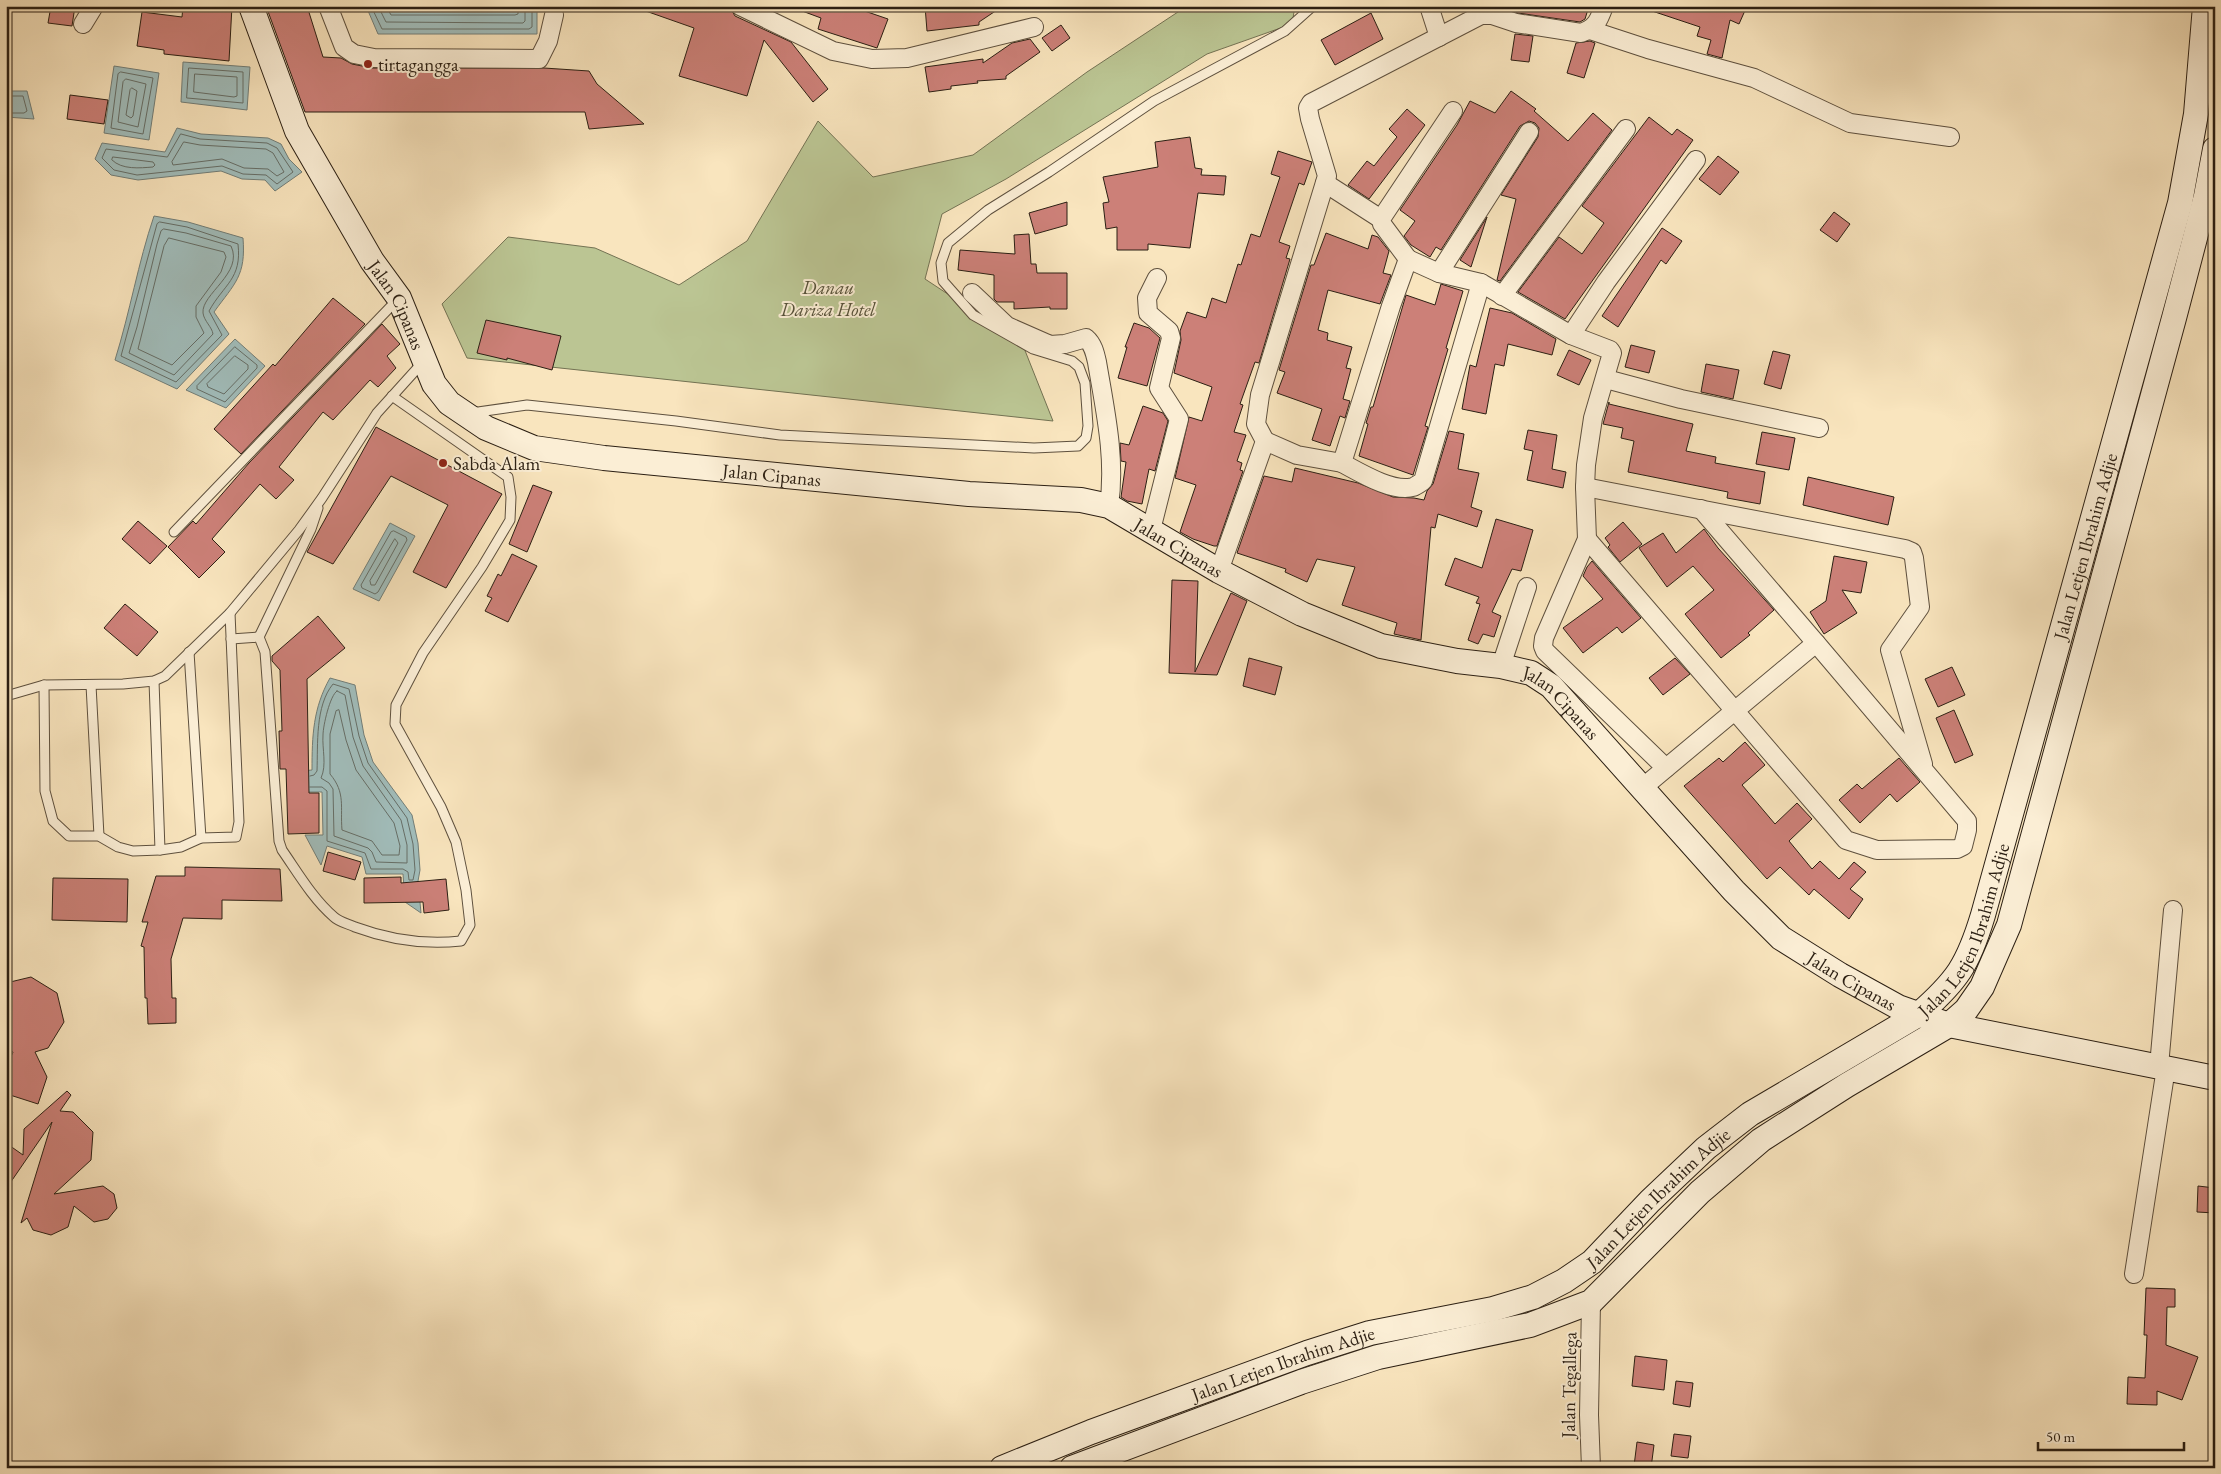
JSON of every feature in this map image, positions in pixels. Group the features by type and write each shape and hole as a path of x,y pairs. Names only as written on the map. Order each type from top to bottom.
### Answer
{"street":[{"path":"83,24 94,6"},
{"name":"Jalan Cipanas","path":"251,6 297,131 367,252 399,298 434,384 448,403 486,428 534,448 604,458 969,494 1081,500 1109,506 1219,571 1302,614 1381,646 1457,661 1501,666 1531,673 1551,686 1734,891 1781,938 1883,1000 1918,1015 1949,1025 2215,1078"},
{"path":"328,6 344,47 354,54 374,58 539,59 548,42 554,15"},
{"path":"740,6 833,50 872,59 907,58 1034,27"},
{"path":"1429,6 1439,37"},
{"path":"1481,283 1423,481 1413,487 1401,488 1376,480 1342,463 1297,455 1264,441 1256,424 1260,395 1327,176 1308,108 1311,103 1481,15 1492,15 1516,23 1581,33 1590,30 1598,22 1604,6"},
{"name":"Jalan Letjen Ibrahim Adjie","path":"1002,1468 1090,1432 1298,1356 1370,1333 1493,1309 1533,1297 1564,1281 1592,1262 1650,1201 1706,1148 1750,1114 1918,1015 1941,995 1956,978 1976,938 2148,312 2180,203 2196,114 2205,6"},
{"path":"1590,30 1648,49 1754,78 1850,123 1950,137"},
{"path":"1381,219 1453,111"},
{"path":"1502,296 1626,129"},
{"path":"1439,272 1529,132"},
{"name":"Jalan Letjen Ibrahim Adjie","path":"1072,1468 1292,1385 1378,1357 1530,1326 1591,1302 1700,1192 1762,1140 1847,1085 1949,1025 1966,1010 1982,987 2009,925 2174,318 2206,196 2215,149"},
{"path":"1571,335 1606,282 1696,160"},
{"path":"1325,183 1381,219 1382,224 1408,259 1439,272 1481,283 1571,335 1610,350 1612,353 1606,379 1593,418 1585,487 1588,539 1544,638 1543,646 1545,651 1666,768"},
{"path":"1342,463 1390,306 1408,259"},
{"path":"1151,530 1180,419 1159,388 1171,338 1169,331 1148,313 1147,298 1157,278"},
{"path":"972,292 1007,326 1050,346 1086,338 1089,341 1095,351 1110,449 1112,483 1109,506"},
{"path":"2148,312 2174,318"},
{"path":"1606,379 1681,399 1819,428"},
{"path":"1219,571 1264,441"},
{"path":"1585,487 1905,549 1912,552 1920,607 1890,650 1925,770"},
{"path":"1588,539 1846,840 1858,846 1876,850 1958,850 1963,846 1967,821 1701,509"},
{"path":"1501,666 1527,588"},
{"path":"1641,789 1816,643"},
{"path":"2134,1274 2162,1067 2173,910"},
{"name":"Jalan Tegallega","path":"1591,1302 1589,1416 1591,1468"},
{"path":"1370,1333 1378,1357"}],"lane":[{"path":"463,414 527,405 780,435 1034,448 1078,446 1086,438 1088,426 1085,383 1079,367 1072,361 1033,349 972,315 943,281 941,263 948,243 988,210 1049,172 1154,101 1284,31 1313,6"},
{"path":"174,532 399,298"},
{"path":"6,696 44,685 91,685 154,681 165,676 230,613 322,498 377,413 424,360"},
{"path":"259,637 266,652 278,833 282,850 317,899 335,919 367,932 406,942 435,943 461,941 470,925 466,890 456,842 441,807 395,724 396,705 423,653 482,568 510,520 511,497 508,478 392,396"},
{"path":"259,637 311,529 322,498"},
{"path":"44,685 45,791 53,821 69,836 99,836 118,847 133,851 181,847 201,838 236,837 239,831 230,613"},
{"path":"231,639 259,637"},
{"path":"189,652 201,838"},
{"path":"154,681 160,850"},
{"path":"91,685 99,836"}],"green space":[{"name":"Danau Dariza Hotel","path":"1187,6 1295,6 1292,24 1207,54 1006,179 942,214 925,279 1022,343 1053,421 467,358 442,304 508,237 595,248 679,285 747,241 818,121 873,177 973,155 1087,72"}],"water":[{"path":"366,6 537,6 537,34 378,34"},
{"path":"183,62 250,67 247,110 181,102"},
{"path":"114,66 159,73 149,140 104,133"},
{"path":"6,91 27,91 34,119 6,117"},
{"path":"177,128 201,134 268,138 281,144 289,159 302,172 275,191 265,180 242,179 221,171 138,180 111,175 95,159 102,143 165,152"},
{"path":"154,216 188,222 243,238 243,262 238,278 214,312 229,334 177,389 115,360"},
{"path":"235,339 265,366 226,408 186,390"},
{"path":"390,523 415,536 379,601 353,589"},
{"path":"330,678 355,685 364,735 373,762 412,815 418,843 420,870 418,881 421,913 405,902 403,874 366,874 362,857 327,846 321,865 305,835 323,835 322,792 302,792 301,771 312,770 312,746 317,711 324,689"}],"building":[{"path":"51,6 75,6 72,26 48,23"},
{"path":"183,6 232,6 229,61 164,54 164,50 137,46 142,12 182,17"},
{"name":"tirtagangga","path":"266,6 307,6 323,57 341,58 352,64 372,68 544,68 589,71 597,84 644,124 589,129 585,112 305,112"},
{"path":"640,6 729,6 735,16 791,42 828,89 813,102 764,40 747,96 679,76 694,28 640,9"},
{"path":"794,6 850,6 888,19 877,48 818,29 821,18 794,8"},
{"path":"925,6 1003,6 979,22 979,25 927,31"},
{"path":"1507,6 1589,6 1585,19 1580,22 1518,13 1507,9"},
{"path":"1646,6 1747,6 1739,24 1730,20 1722,58 1707,54 1711,40 1697,36 1700,27 1646,9"},
{"path":"1371,13 1383,39 1335,65 1321,40"},
{"path":"1061,25 1070,38 1052,51 1042,38"},
{"path":"1515,34 1533,36 1529,62 1511,60"},
{"path":"1030,39 1040,52 1006,76 1006,79 977,81 978,83 951,86 951,89 929,92 925,67 983,59 983,63 1012,43"},
{"path":"1590,41 1595,43 1584,78 1567,73 1576,43"},
{"path":"1511,91 1536,109 1534,111 1568,141 1593,113 1612,130 1500,281 1497,280 1516,199 1501,195 1538,137 1539,128 1535,123 1529,121 1520,126 1441,250 1436,247 1430,257 1411,245 1404,236 1415,221 1400,210 1457,125 1470,101 1495,113"},
{"path":"70,95 108,100 104,124 67,119"},
{"path":"1407,109 1425,125 1369,199 1348,185 1367,161 1374,166 1397,137 1389,129"},
{"path":"1649,117 1672,135 1677,129 1693,140 1565,319 1518,292 1559,237 1582,254 1604,223 1582,206"},
{"path":"1190,137 1195,168 1202,169 1201,175 1226,176 1224,195 1198,193 1190,248 1148,244 1148,250 1117,250 1117,227 1106,229 1103,203 1109,202 1103,177 1158,167 1155,142"},
{"path":"1278,151 1312,162 1304,185 1299,183 1279,242 1290,246 1286,258 1290,259 1259,363 1255,362 1240,404 1243,405 1234,432 1246,435 1237,461 1242,463 1240,470 1243,471 1217,546 1214,546 1193,539 1180,532 1196,485 1175,478 1189,417 1202,421 1212,387 1174,373 1181,340 1180,331 1187,312 1206,318 1212,298 1226,303 1238,264 1241,265 1251,234 1260,237 1280,177 1271,174"},
{"path":"1718,156 1739,172 1720,195 1699,179"},
{"path":"1067,202 1067,225 1035,234 1029,213"},
{"path":"1834,212 1850,224 1837,242 1820,230"},
{"path":"1487,217 1471,267 1460,260"},
{"path":"1662,228 1682,241 1666,264 1661,260 1618,327 1602,316"},
{"path":"1326,233 1368,249 1372,235 1378,237 1389,251 1383,273 1391,275 1380,304 1328,290 1318,330 1328,333 1327,340 1352,347 1346,368 1351,369 1343,399 1350,401 1345,418 1340,416 1330,446 1312,440 1322,409 1277,393 1285,372 1279,370 1311,265 1314,265"},
{"path":"1029,234 1031,264 1036,264 1037,273 1067,273 1067,309 1050,309 1050,307 1014,309 1014,302 997,302 994,299 994,275 958,270 960,250 1015,254 1014,235"},
{"path":"1441,284 1463,291 1425,426 1428,427 1413,475 1359,456 1368,424 1366,423 1371,407 1373,407 1406,295 1435,305"},
{"path":"333,298 365,324 241,454 214,429 273,364 275,366"},
{"path":"1490,308 1512,313 1556,339 1552,355 1508,344 1504,366 1495,364 1486,414 1462,409 1470,365 1476,367"},
{"path":"486,320 561,336 552,370 507,358 507,360 477,353"},
{"path":"1134,323 1149,328 1160,338 1147,386 1118,378 1127,347 1125,347"},
{"path":"382,324 400,344 387,356 396,368 378,387 370,380 333,420 323,412 279,467 294,480 276,499 260,484 212,539 225,552 199,578 168,547 193,521 196,524 249,463"},
{"path":"1631,345 1655,351 1649,373 1625,367"},
{"path":"1569,350 1591,360 1579,385 1557,375"},
{"path":"1773,351 1790,355 1781,389 1764,384"},
{"path":"1706,364 1739,370 1733,399 1701,392"},
{"path":"1609,402 1609,404 1693,424 1686,451 1716,457 1715,463 1765,472 1760,504 1727,498 1728,492 1628,472 1634,441 1621,438 1623,428 1603,424"},
{"path":"1143,406 1163,413 1168,421 1155,471 1149,469 1142,504 1127,501 1121,497 1126,462 1121,461 1120,443 1129,445"},
{"path":"376,427 502,494 446,588 413,572 448,505 391,476 333,564 307,552"},
{"path":"1528,430 1557,435 1552,469 1566,472 1563,488 1527,480 1533,451 1524,449"},
{"path":"1449,431 1464,434 1458,469 1479,473 1471,507 1482,511 1477,527 1438,514 1435,528 1431,527 1421,640 1394,634 1397,623 1342,605 1355,567 1317,559 1307,582 1285,572 1286,569 1237,553 1264,476 1292,482 1295,468 1358,483 1393,497 1424,500 1427,491 1433,484"},
{"path":"1762,432 1795,438 1789,470 1756,464"},
{"path":"1808,477 1894,497 1888,525 1803,505"},
{"path":"533,485 552,492 527,552 509,544"},
{"path":"1496,519 1533,530 1521,571 1512,569 1492,612 1501,616 1494,637 1483,634 1478,644 1468,640 1480,604 1476,603 1479,597 1445,585 1455,558 1482,568"},
{"path":"138,521 167,546 150,564 122,539"},
{"path":"1623,522 1642,544 1620,562 1608,547 1610,545 1605,538"},
{"path":"1704,529 1718,548 1774,610 1748,633 1750,635 1721,658 1685,614 1714,590 1693,566 1667,587 1639,548 1663,533 1676,553"},
{"path":"512,554 537,566 508,622 485,611 492,598 487,596 498,574 501,576"},
{"path":"1834,556 1867,562 1861,593 1842,590 1857,613 1824,634 1810,612 1826,601"},
{"path":"1592,561 1641,618 1622,633 1617,627 1583,653 1563,628 1603,599 1583,576"},
{"path":"1172,580 1198,581 1195,672 1231,593 1247,601 1217,675 1169,673"},
{"path":"125,604 158,632 137,656 104,628"},
{"path":"318,616 345,648 307,679 309,793 319,793 319,833 288,834 286,769 280,769 279,731 282,731 280,670 272,661 272,656"},
{"path":"1249,658 1282,667 1275,695 1243,686"},
{"path":"1675,658 1690,674 1663,695 1649,678"},
{"path":"1952,667 1965,695 1938,707 1925,679"},
{"path":"1954,710 1973,755 1955,763 1936,718"},
{"path":"1745,742 1765,765 1742,785 1775,824 1797,803 1812,819 1789,841 1812,869 1820,861 1839,879 1854,862 1866,872 1850,889 1863,899 1849,919 1814,889 1809,895 1780,867 1767,879 1684,786 1719,758 1723,762"},
{"path":"1899,758 1920,782 1897,802 1890,794 1860,823 1839,800 1857,784 1862,789"},
{"path":"328,852 361,862 355,880 323,871"},
{"path":"185,867 280,869 282,901 222,900 222,919 183,918 171,959 172,998 176,998 176,1023 148,1024 147,998 145,998 144,947 141,946 148,922 142,922 156,876 185,876"},
{"path":"401,877 401,883 446,879 449,910 424,913 423,902 364,903 364,878"},
{"path":"53,878 128,879 127,922 52,920"},
{"path":"31,977 57,993 64,1022 48,1048 35,1052 47,1077 38,1104 10,1095 6,1087 6,1069 13,1052 6,1048 6,983"},
{"path":"67,1091 71,1095 60,1111 73,1112 93,1132 91,1160 54,1194 103,1186 114,1194 117,1208 108,1219 94,1222 74,1206 68,1227 51,1235 33,1230 27,1218 21,1223 52,1122 6,1189 6,1143 23,1155 24,1129"},
{"path":"2198,1186 2215,1188 2215,1213 2197,1212"},
{"path":"2146,1288 2175,1289 2175,1307 2167,1307 2166,1345 2198,1357 2182,1400 2157,1391 2157,1405 2127,1404 2128,1377 2145,1378 2147,1335 2144,1335"},
{"path":"1635,1356 1667,1360 1664,1390 1632,1386"},
{"path":"1676,1381 1693,1383 1690,1407 1673,1404"},
{"path":"1674,1434 1691,1436 1688,1458 1671,1456"},
{"path":"1637,1442 1654,1445 1651,1468 1634,1466"}],"place":[{"name":"tirtagangga","path":"368,64"},
{"name":"Sabda Alam","path":"443,463"}]}
